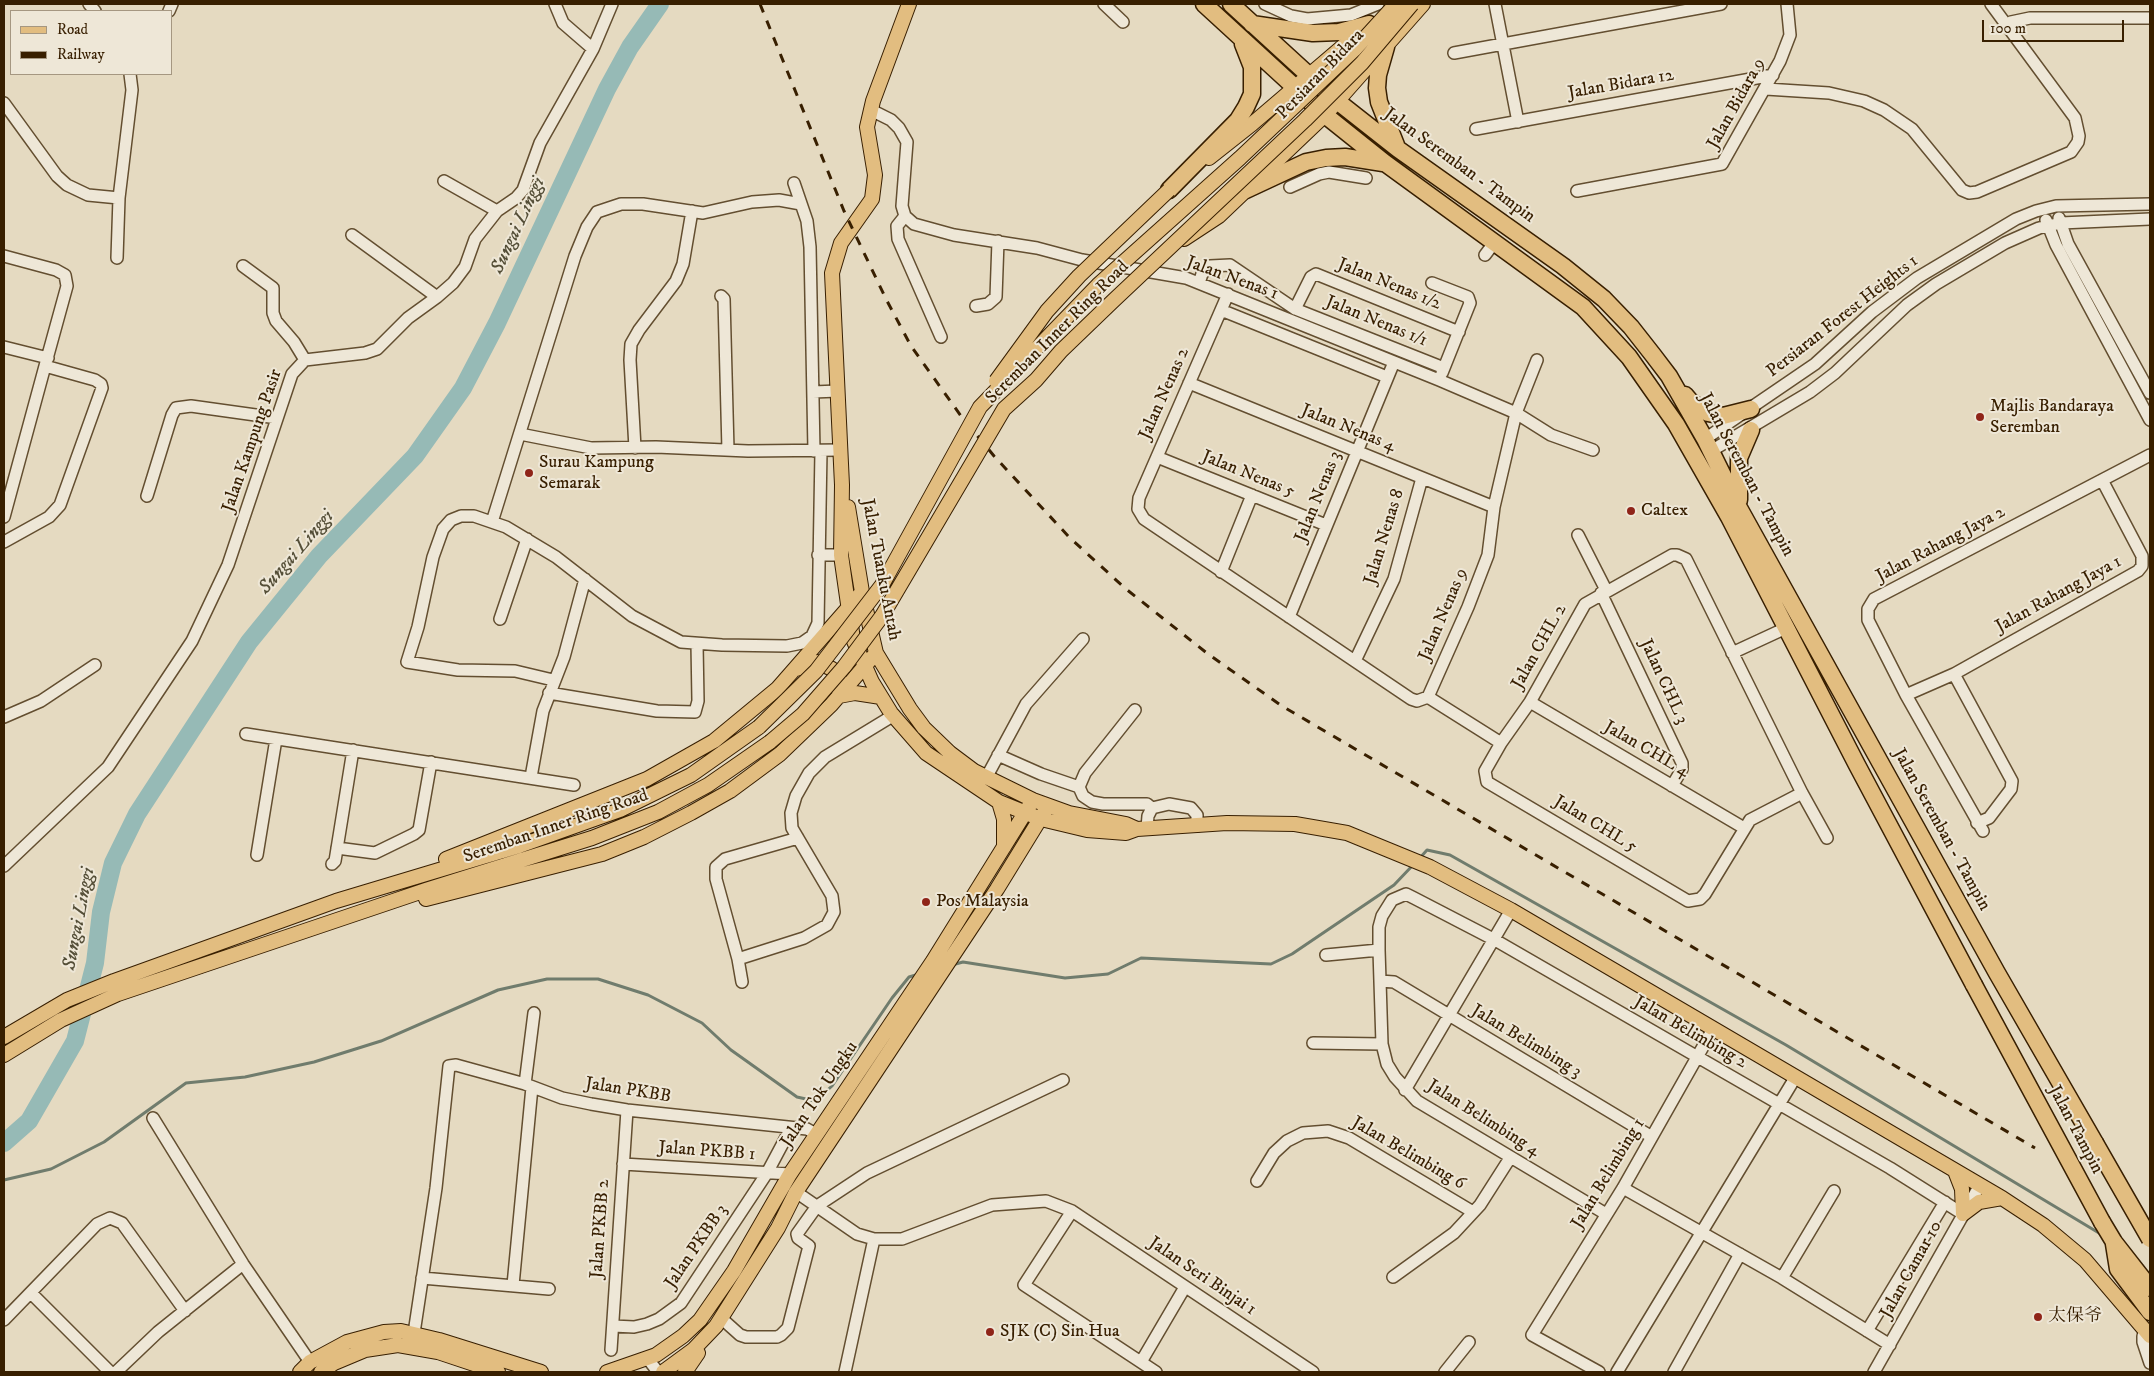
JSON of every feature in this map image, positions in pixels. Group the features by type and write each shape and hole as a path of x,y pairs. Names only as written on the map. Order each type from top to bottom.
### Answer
{"highway":[{"path":"1204,4 1325,115"},
{"path":"1231,4 1337,101"},
{"path":"1252,24 1312,33 1339,32 1369,24"},
{"path":"1168,190 1238,120 1246,107 1252,94 1252,67 1249,54 1240,38"},
{"path":"1386,47 1378,75 1377,88 1382,110 1398,149"},
{"name":"Jalan Seremban - Tampin","path":"1337,101 1398,149 1563,266 1604,299 1631,327 1669,376 1997,973"},
{"name":"Jalan Seremban - Tampin","path":"1325,115 1490,249 1583,307 1629,357 1676,424 1729,517 1974,985"},
{"path":"1246,190 1306,162 1326,158 1345,157 1385,164"},
{"path":"1669,376 1691,402 1708,414 1723,416 1751,409"},
{"path":"1740,508 1739,458 1751,430"},
{"name":"Jalan Tampin","path":"1997,973 2150,1239"},
{"name":"Jalan Tampin","path":"1974,985 2102,1222 2114,1242 2150,1288"},
{"path":"2095,1144 2111,1153 2150,1218"},
{"path":"2114,1242 2118,1268 2150,1312"}],"main road":[{"name":"Jalan Tuanku Antah","path":"909,4 871,110 867,127 874,175 872,199 840,243 832,273 842,485 841,555 853,639 881,697 894,716 926,753 999,802 1030,806"},
{"name":"Persiaran Bidara","path":"980,407 1010,359 1047,311 1079,276 1168,190 1295,88 1369,24 1388,4"},
{"name":"Persiaran Bidara","path":"1240,158 1354,50 1396,4"},
{"name":"Persiaran Bidara","path":"1252,169 1362,63 1412,4"},
{"name":"Persiaran Bidara","path":"1170,248 1219,216 1325,115 1423,4"},
{"path":"1331,57 1331,69 1336,73 1353,76 1362,73"},
{"path":"1252,124 1271,122 1279,127 1285,133 1288,150"},
{"name":"Seremban Inner Ring Road","path":"4,1055 116,987 336,901 519,846 620,810 690,775 759,727 816,671 882,586 980,407 1098,285 1240,158"},
{"name":"Seremban Inner Ring Road","path":"4,1037 67,1000 333,922 592,838 658,812 708,784 770,742 803,714 844,667 882,616 1004,409 1036,380 1061,351 1252,169"},
{"name":"Jalan Tuanku Antah","path":"842,485 862,592 876,653 910,709 924,728 950,753 986,778 1030,806 1105,833 1126,833 1142,828 1267,822 1325,827 1370,841 1403,855 1511,910 2002,1198 2044,1225 2085,1260 2148,1334"},
{"path":"336,901 646,779 714,741 777,688 862,592"},
{"path":"333,922 602,854 644,837 730,791 780,754 839,696 876,653"},
{"path":"794,669 818,662 832,669 840,681 839,696"},
{"path":"839,696 855,693 881,697"},
{"path":"999,802 1004,819 1004,847"},
{"path":"939,964 1004,847 1030,806"},
{"path":"928,979 1044,812"},
{"name":"Jalan Tok Ungku","path":"606,1372 648,1359 683,1336 700,1320 734,1271 812,1132 928,979"},
{"name":"Jalan Tok Ungku","path":"663,1372 682,1359 721,1318 778,1228 796,1192 928,979"},
{"path":"1955,1171 1962,1189 1963,1214"},
{"path":"1963,1214 1979,1202 2002,1198"},
{"path":"305,1367 330,1349 364,1336 384,1332 414,1333 541,1372"},
{"path":"685,1372 702,1348 702,1340"},
{"path":"321,1372 334,1363 364,1350 398,1344 438,1352 498,1372"}],"street":[{"path":"555,4 563,23 593,49"},
{"name":"Jalan Kampung Pasir","path":"4,866 108,767 192,641 228,565 292,374 305,360 356,354 377,349 408,318 437,297 465,268 475,239 497,211 516,198 523,190 540,142 593,49 612,4"},
{"path":"1104,4 1124,22"},
{"path":"1264,4 1291,16 1307,19 1351,15 1378,4"},
{"path":"1495,4 1518,122"},
{"path":"1454,53 1721,4"},
{"name":"Jalan Bidara 9","path":"1577,191 1722,164 1766,89 1790,35 1787,4"},
{"path":"1766,89 1829,93 1864,101 1884,110 1912,130 1962,190 1969,193 1977,192 2071,152 2078,142 2075,118 1990,4"},
{"path":"2007,25 2018,20 2030,18 2150,18"},
{"path":"117,258 119,198 132,90 130,75"},
{"name":"Jalan Bidara 12","path":"1476,130 1773,75"},
{"path":"4,103 57,176 67,185 88,195 119,198"},
{"path":"871,110 891,120 908,142 908,154 901,194 905,216 897,226 898,239 941,336"},
{"path":"1290,187 1319,174 1330,172 1366,178"},
{"path":"444,181 497,211"},
{"path":"553,680 515,671 458,670 407,662 418,627 433,557 443,530 451,520 461,516 474,516 492,522 527,539 556,556 632,616 681,642 787,646 802,643 812,636 818,623 818,555 817,451 813,392 810,247 801,204 794,183"},
{"path":"492,522 575,256 587,227 597,212 621,204 702,213 752,202 779,200 801,204"},
{"name":"Persiaran Forest Heights 1","path":"1708,445 1751,409 1815,364 1872,312 1917,278 1984,237 2016,220 2056,206 2150,204"},
{"path":"2056,206 2068,241 2150,393"},
{"path":"2043,209 2054,242 2150,420"},
{"path":"635,448 630,360 631,344 639,330 676,280 683,264 692,211"},
{"name":"Jalan Nenas 1","path":"905,216 914,224 927,229 998,240 1082,260 1186,278 1516,412 1551,435 1593,450"},
{"name":"Persiaran Forest Heights 1","path":"1708,445 1751,430 1810,392 1835,373 1891,319 1936,284 2005,243 2027,233 2061,223 2150,219"},
{"path":"2068,241 2069,236 2081,221"},
{"path":"2027,233 2043,236 2054,242"},
{"path":"352,235 437,297"},
{"path":"976,306 988,304 996,297 998,240"},
{"path":"4,256 56,270 65,275 67,286 4,516"},
{"name":"Jalan Nenas 1/1","path":"1199,283 1202,274 1210,266 1230,265 1296,309 1444,368"},
{"path":"243,266 273,288 273,313 276,321 294,342 305,360"},
{"name":"Jalan Nenas 1/2","path":"1296,309 1311,277 1316,274 1459,332"},
{"path":"1432,283 1468,297 1470,303 1439,380"},
{"name":"Jalan Nenas 2","path":"1221,572 1144,519 1138,509 1139,498 1228,294"},
{"path":"721,296 724,299 728,450"},
{"path":"1275,313 1281,299"},
{"path":"1221,310 1387,377"},
{"path":"4,347 95,380 101,384 102,392 60,505 49,516 4,542"},
{"name":"Jalan Nenas 9","path":"1428,697 1468,607 1488,555 1494,507 1516,412 1537,360"},
{"name":"Jalan Nenas 3","path":"1289,617 1394,362"},
{"name":"Jalan Nenas 4","path":"1189,383 1494,507"},
{"path":"813,392 838,391"},
{"path":"147,496 172,415 176,408 191,406 277,418"},
{"path":"520,434 592,448 656,447 728,450 840,450"},
{"name":"Jalan Rahang Jaya 2","path":"1954,674 2012,781 2011,789 1980,827 1906,696 1868,620 1868,609 1874,599 2150,455"},
{"name":"Jalan Nenas 5","path":"1157,457 1326,525"},
{"name":"Jalan Nenas 8","path":"1355,661 1394,578 1422,478"},
{"name":"Jalan Rahang Jaya 1","path":"1906,696 1954,674 2134,574 2142,566 2142,556 2102,480"},
{"path":"1252,495 1221,572 1411,699 1422,700 1428,697 1501,743"},
{"name":"Jalan CHL 3","path":"1578,535 1682,763 1682,769 1672,786"},
{"path":"500,619 527,539"},
{"path":"818,555 841,555"},
{"name":"Jalan CHL 2","path":"1485,772 1501,743 1530,702 1584,604 1672,555 1686,559 1732,653"},
{"path":"530,777 537,734 553,680 564,657 585,580"},
{"path":"1786,628 1732,653 1802,794 1827,838"},
{"path":"986,778 1026,704 1083,639"},
{"path":"549,693 657,711 695,712 698,701 697,644"},
{"path":"4,718 41,701 95,665"},
{"name":"Jalan CHL 4","path":"1530,702 1744,828"},
{"path":"1078,787 1085,773 1135,710"},
{"path":"738,959 804,938 827,925 834,912 832,896 792,828 791,813 796,796 809,773 825,758 894,716"},
{"path":"246,734 574,785"},
{"path":"257,855 276,739"},
{"path":"332,864 337,848 353,750"},
{"path":"998,755 1041,774 1078,787 1083,796 1092,802 1103,804 1147,804 1152,808"},
{"path":"337,848 375,853 419,830 430,762"},
{"name":"Jalan CHL 5","path":"1485,772 1487,782 1592,842 1681,899 1695,901 1705,894 1744,828"},
{"path":"1744,828 1755,816 1802,794"},
{"path":"1152,808 1169,804 1186,806 1195,811 1197,826"},
{"path":"1142,828 1152,808"},
{"path":"742,982 738,959 716,879 716,867 725,859 798,838"},
{"name":"Jalan Belimbing 4","path":"1414,898 1406,894 1399,896 1387,906 1379,927 1382,1044 1387,1064 1405,1090 1418,1101 1606,1214"},
{"name":"Jalan Belimbing 2","path":"1414,898 1494,940 1698,1057 1778,1105 1890,1168 1963,1214"},
{"path":"1405,1090 1511,910"},
{"path":"1326,955 1379,950"},
{"name":"Jalan Belimbing 3","path":"1380,981 1394,982 1652,1137"},
{"path":"513,1285 534,1013"},
{"name":"Jalan Belimbing 1","path":"1599,1372 1532,1335 1623,1188 1713,1029"},
{"path":"1313,1043 1382,1044"},
{"name":"Jalan PKBB","path":"422,1278 436,1188 449,1066 456,1065 528,1085 562,1098 627,1110 812,1132"},
{"path":"1617,1372 1795,1078"},
{"path":"721,1318 740,1335 746,1337 777,1338 788,1328 809,1246 798,1238 797,1234 817,1206 867,1173 1063,1080"},
{"name":"Jalan PKBB 2","path":"611,1350 627,1110"},
{"path":"153,1118 305,1367"},
{"name":"Jalan PKBB 3","path":"613,1326 634,1327 647,1324 659,1319 682,1303 767,1173 791,1128"},
{"name":"Jalan Belimbing 6","path":"1257,1181 1274,1153 1287,1141 1303,1133 1328,1131 1349,1138 1473,1212"},
{"path":"1393,1277 1454,1233 1480,1205 1510,1158"},
{"name":"Jalan PKBB 1","path":"623,1164 790,1174"},
{"name":"Jalan Camar 10","path":"1874,1372 1980,1185"},
{"path":"1623,1188 1782,1278 1890,1345"},
{"path":"1782,1278 1834,1190"},
{"path":"796,1192 857,1234 874,1240 845,1372"},
{"name":"Jalan Seri Binjai 1","path":"874,1240 902,1239 992,1205 1046,1201 1072,1211 1313,1372"},
{"path":"1867,1330 1945,1202"},
{"path":"1072,1211 1024,1285 1156,1372"},
{"path":"4,1320 32,1294 98,1224 110,1218 122,1223 185,1311"},
{"path":"1674,1372 1740,1254"},
{"path":"116,1372 185,1311 243,1264"},
{"path":"414,1333 422,1278 549,1289"},
{"path":"1141,1362 1186,1287"},
{"path":"32,1294 110,1372"},
{"path":"2148,1334 2143,1336 2143,1342 2150,1363"},
{"path":"1445,1372 1469,1342"},
{"path":"648,1359 658,1372"}],"waterway":[{"name":"Sungai Linggi","path":"4,1143 29,1121 75,1041 95,963 101,912 113,863 137,814 249,642 319,556 415,456 463,388 497,323 607,89 630,47 660,4"},
{"path":"1419,859 1427,850 1450,855 1786,1045 2099,1233"},
{"path":"952,965 963,962 1065,978 1108,974 1141,958 1271,964 1292,954 1394,885 1413,865"},
{"path":"4,1180 51,1169 104,1142 186,1083 245,1077 314,1062 381,1041 498,990 547,979 598,979 648,995 702,1023 731,1050 797,1097 815,1101 832,1086 892,998 909,977 919,974"}],"railway":[{"path":"760,4 844,211 911,346 961,416 994,456 1070,538 1126,589 1208,654 1282,706 2035,1148"}],"place":[{"name":"Majlis Bandaraya Seremban","path":"1980,417"},
{"name":"Surau Kampung Semarak","path":"529,473"},
{"name":"Caltex","path":"1631,511"},
{"name":"Pos Malaysia","path":"926,902"},
{"name":"太保爷","path":"2038,1317"},
{"name":"SJK (C) Sin Hua","path":"990,1332"}]}
